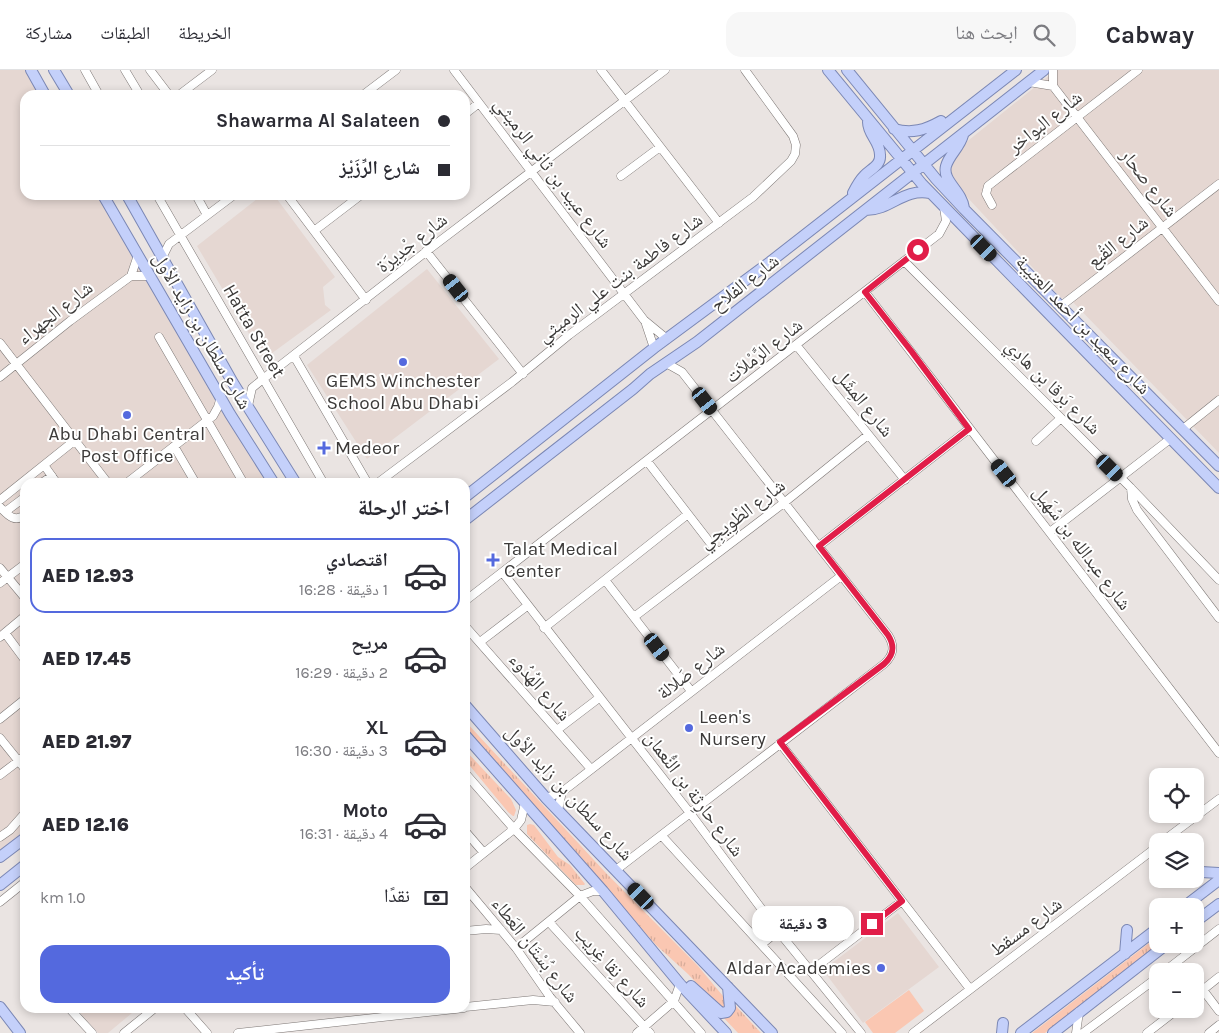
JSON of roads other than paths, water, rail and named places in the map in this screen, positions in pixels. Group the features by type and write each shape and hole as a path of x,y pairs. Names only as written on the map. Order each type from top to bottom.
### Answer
{"main road":[{"path":"31,70 42,90"},
{"path":"54,70 66,90"},
{"name":"شارع سعيد بن أحمد العتيبة","path":"828,70 930,193 1219,488"},
{"name":"شارع سعيد بن أحمد العتيبة","path":"847,70 894,129 964,209 1219,466"},
{"name":"شارع الفلاح","path":"470,493 654,348 770,262 1016,70"},
{"name":"شارع الفلاح","path":"470,516 666,363 697,342 1044,70"},
{"path":"894,129 908,132 918,131 929,128 942,120 954,118"},
{"path":"853,196 858,182 877,165 880,158 879,146 869,131 868,120"},
{"path":"964,134 960,144 947,163 946,170 948,180 962,198 964,209"},
{"path":"865,210 883,207 910,193 930,193"},
{"name":"شارع سلطان بن زايد الأول","path":"106,200 230,414 270,478"},
{"name":"شارع سلطان بن زايد الأول","path":"131,200 233,383 293,478"},
{"name":"شارع سلطان بن زايد الأول","path":"470,711 546,798 772,1033"},
{"name":"شارع سلطان بن زايد الأول","path":"470,741 603,891 680,984 726,1033"},
{"path":"0,857 20,842"},
{"path":"0,885 20,869"},
{"path":"1204,872 1219,873"},
{"path":"1196,898 1219,880"},
{"path":"1204,915 1219,904"},
{"path":"1124,954 1127,930"},
{"path":"1021,1033 1149,935"},
{"path":"1053,1033 1156,953"},
{"path":"673,975 685,981 721,1013 727,1012 730,1008 728,987"},
{"path":"1,1008 20,1033"}],"street":[{"path":"85,70 97,90"},
{"path":"125,70 137,90"},
{"path":"150,70 165,90"},
{"path":"186,90 212,70"},
{"path":"370,90 396,70"},
{"name":"شارع عبيد بن ثاني الرميثي","path":"454,70 469,90"},
{"path":"601,70 719,223"},
{"name":"شارع جْدِيرَة","path":"252,388 426,251 665,70"},
{"name":"شارع فاطمة بنت علي الرميثي","path":"384,478 523,374 569,335 753,197 788,166 795,154 796,145 787,126 746,70"},
{"path":"1028,82 1053,86 1053,70"},
{"name":"شارع البواخر","path":"992,205 986,194 988,186 1138,70"},
{"name":"شارع صحار","path":"1053,86 1219,301"},
{"name":"شارع عبيد بن ثاني الرميثي","path":"470,91 624,295 644,320 667,339"},
{"path":"470,110 479,103"},
{"path":"622,176 660,147"},
{"name":"شارع القُبع","path":"1061,306 1219,184"},
{"name":"Hatta Street","path":"161,200 321,478"},
{"path":"199,200 207,215"},
{"path":"158,246 169,244 227,200"},
{"path":"291,200 366,300"},
{"path":"314,231 354,200"},
{"name":"شارع الرَّمْلاَت","path":"470,598 939,234 944,228 946,214 944,207"},
{"path":"163,256 169,244"},
{"path":"426,251 523,374"},
{"path":"138,255 131,276 150,276"},
{"name":"شارع بَرقا بن هادِي","path":"904,261 1131,488 1219,580"},
{"name":"شارع الجهراء","path":"0,377 131,276"},
{"name":"شارع عبدالله بن سُهَيل","path":"865,292 1219,753"},
{"name":"شارع عبيد بن ثاني الرميثي","path":"644,320 654,348"},
{"path":"159,337 210,419 241,478"},
{"path":"0,342 104,478"},
{"name":"شارع المِشَل","path":"797,346 905,480"},
{"path":"678,354 682,372"},
{"path":"294,356 365,478"},
{"path":"616,870 780,742 884,664 891,656 893,645 785,502 682,372 666,363"},
{"path":"233,383 252,388 248,406"},
{"path":"210,419 221,397"},
{"path":"1183,429 1219,400"},
{"path":"133,478 210,419 230,414"},
{"path":"1036,441 1061,418"},
{"path":"819,546 969,429"},
{"name":"شارع الطْوِيجِي","path":"634,617 785,502 868,435"},
{"path":"1050,532 1170,439"},
{"path":"28,478 74,441"},
{"path":"174,446 193,478"},
{"path":"647,461 718,552"},
{"path":"44,465 53,478"},
{"path":"0,500 20,484"},
{"path":"1131,488 1132,499 1137,510 1218,617"},
{"path":"20,500 2,509 8,516 14,519 20,517"},
{"path":"544,628 688,514"},
{"path":"0,568 20,592"},
{"path":"0,583 20,568"},
{"name":"شارع حارِثة بن النُّعمان","path":"503,573 690,813 778,930 861,1033"},
{"name":"شارع صَلالة","path":"546,798 562,792 841,576"},
{"path":"605,580 691,691"},
{"path":"480,642 527,606"},
{"path":"20,620 2,635 20,655"},
{"name":"شارع الهُدُوء","path":"470,631 591,769"},
{"path":"557,730 600,698"},
{"path":"0,719 20,703"},
{"path":"0,738 20,757"},
{"path":"780,742 970,989"},
{"path":"0,775 20,760"},
{"path":"470,779 514,829 580,896 701,1033"},
{"path":"558,810 562,792"},
{"path":"1174,833 1219,799"},
{"path":"470,864 514,829 521,820 525,803"},
{"path":"1,834 20,817"},
{"path":"662,836 842,1033"},
{"path":"470,837 484,853"},
{"name":"شارع مسقط","path":"913,1033 1149,853"},
{"path":"0,902 20,886"},
{"path":"516,948 580,896 593,891 603,891"},
{"name":"شارع بُسْتَان العَطاء","path":"470,893 516,948 580,1033"},
{"path":"811,971 902,901"},
{"path":"479,930 485,922 486,912"},
{"name":"شارع نِقا غِريب","path":"549,922 647,1030"},
{"path":"1175,963 1219,929"},
{"path":"470,931 501,930"},
{"path":"762,944 778,930"},
{"path":"1204,989 1219,977"},
{"path":"637,1033 647,1030 673,1001 680,984"},
{"path":"1083,1033 1149,984"},
{"path":"533,1000 541,993 544,987"},
{"path":"1204,991 1219,1011"},
{"path":"673,1001 693,997"},
{"path":"470,1006 533,1000 555,1002"},
{"path":"1076,1033 1079,1012"},
{"path":"74,1013 92,1033"},
{"path":"124,1033 149,1013"},
{"path":"189,1013 207,1033"},
{"path":"238,1033 412,1013"},
{"path":"1147,1033 1166,1018"},
{"path":"1209,1033 1219,1025"}],"place":[{"name":"GEMS Winchester School Abu Dhabi","path":"403,362"},
{"name":"Abu Dhabi Central Post Office","path":"127,415"},
{"name":"Medeor","path":"324,448"},
{"name":"Talat Medical Center","path":"493,560"},
{"name":"Leen's Nursery","path":"689,728"},
{"name":"Aldar Academies","path":"881,968"}]}
